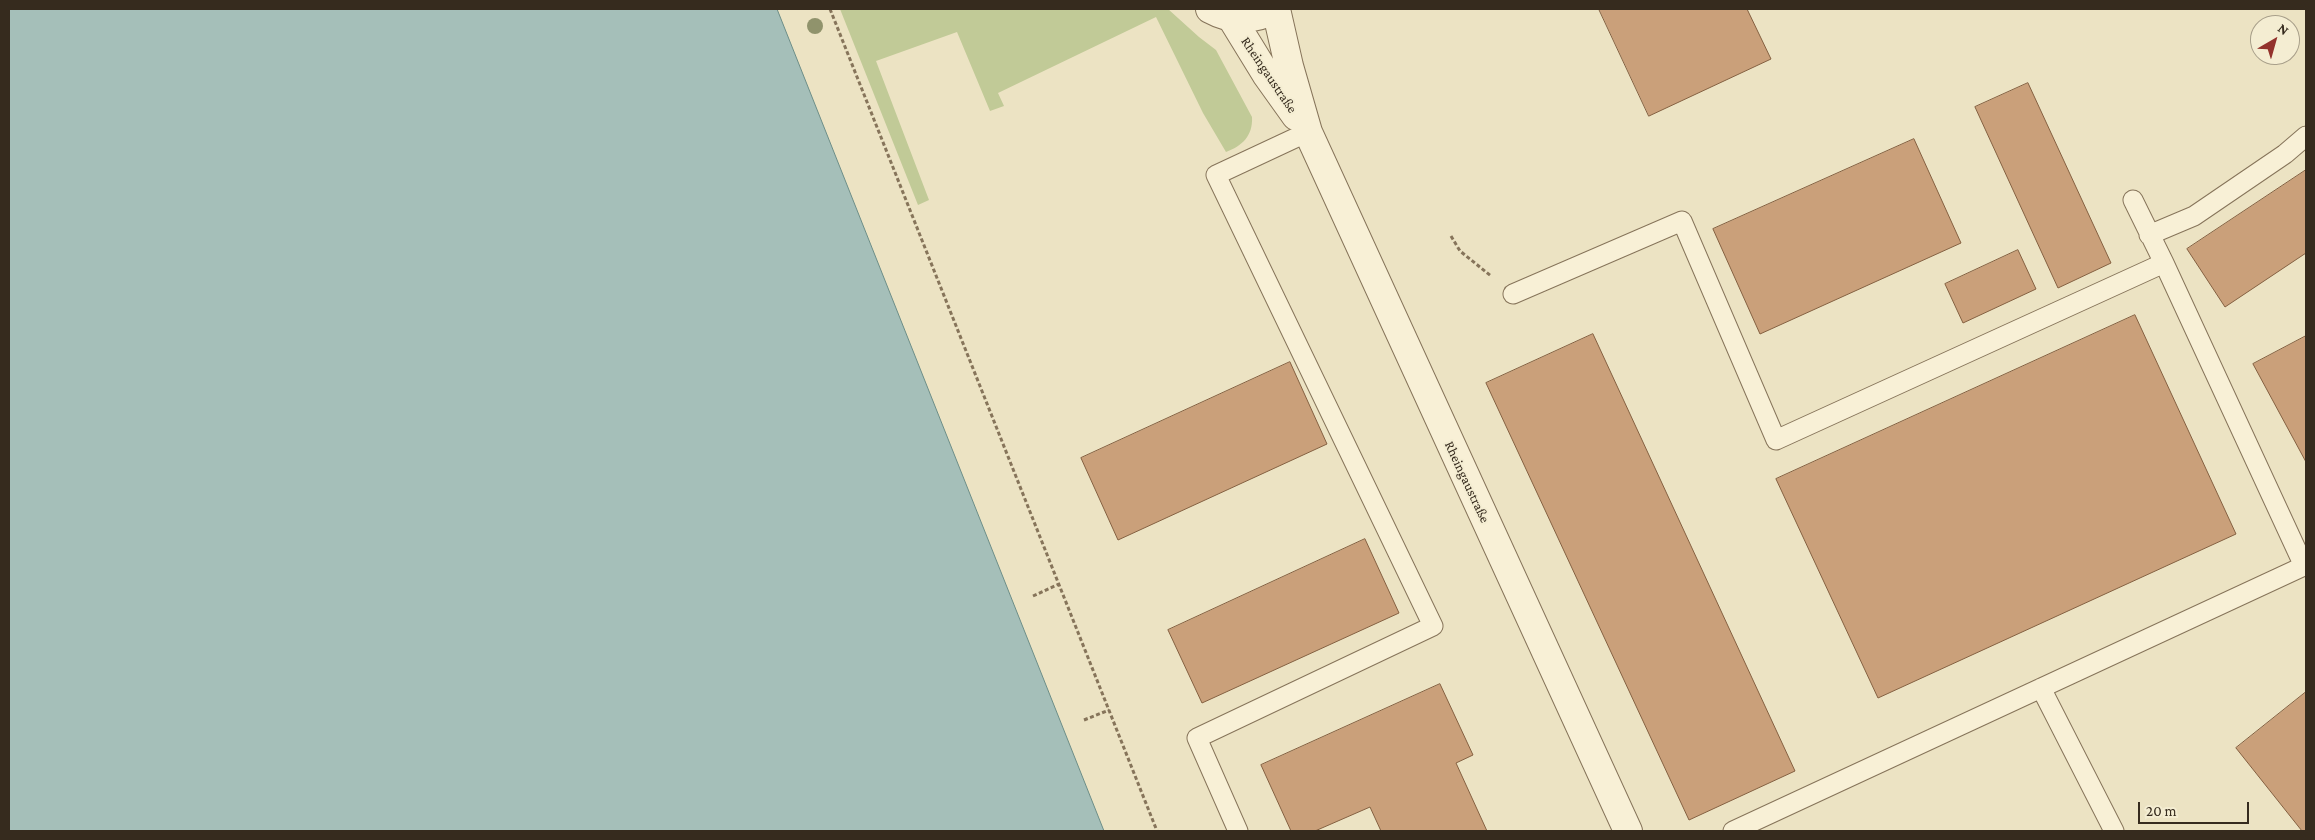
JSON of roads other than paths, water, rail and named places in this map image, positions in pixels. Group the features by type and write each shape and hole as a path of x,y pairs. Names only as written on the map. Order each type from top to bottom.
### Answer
{"street":[{"name":"Rheingaustraße","path":"1220,13 1244,19 1262,16 1275,9 1308,132 1628,831"},
{"name":"Rheingaustraße","path":"1220,13 1308,132"}],"lane":[{"path":"1238,831 1197,738 1433,626 1216,175 1308,132"},
{"path":"2149,235 2194,216 2285,154 2306,136"},
{"path":"1733,831 2305,565 2133,200"},
{"path":"1513,294 1682,221 1776,440 2164,263"},
{"path":"2041,688 2114,831"}],"water":[{"path":"9,9 777,9 1104,831 9,831"}]}
